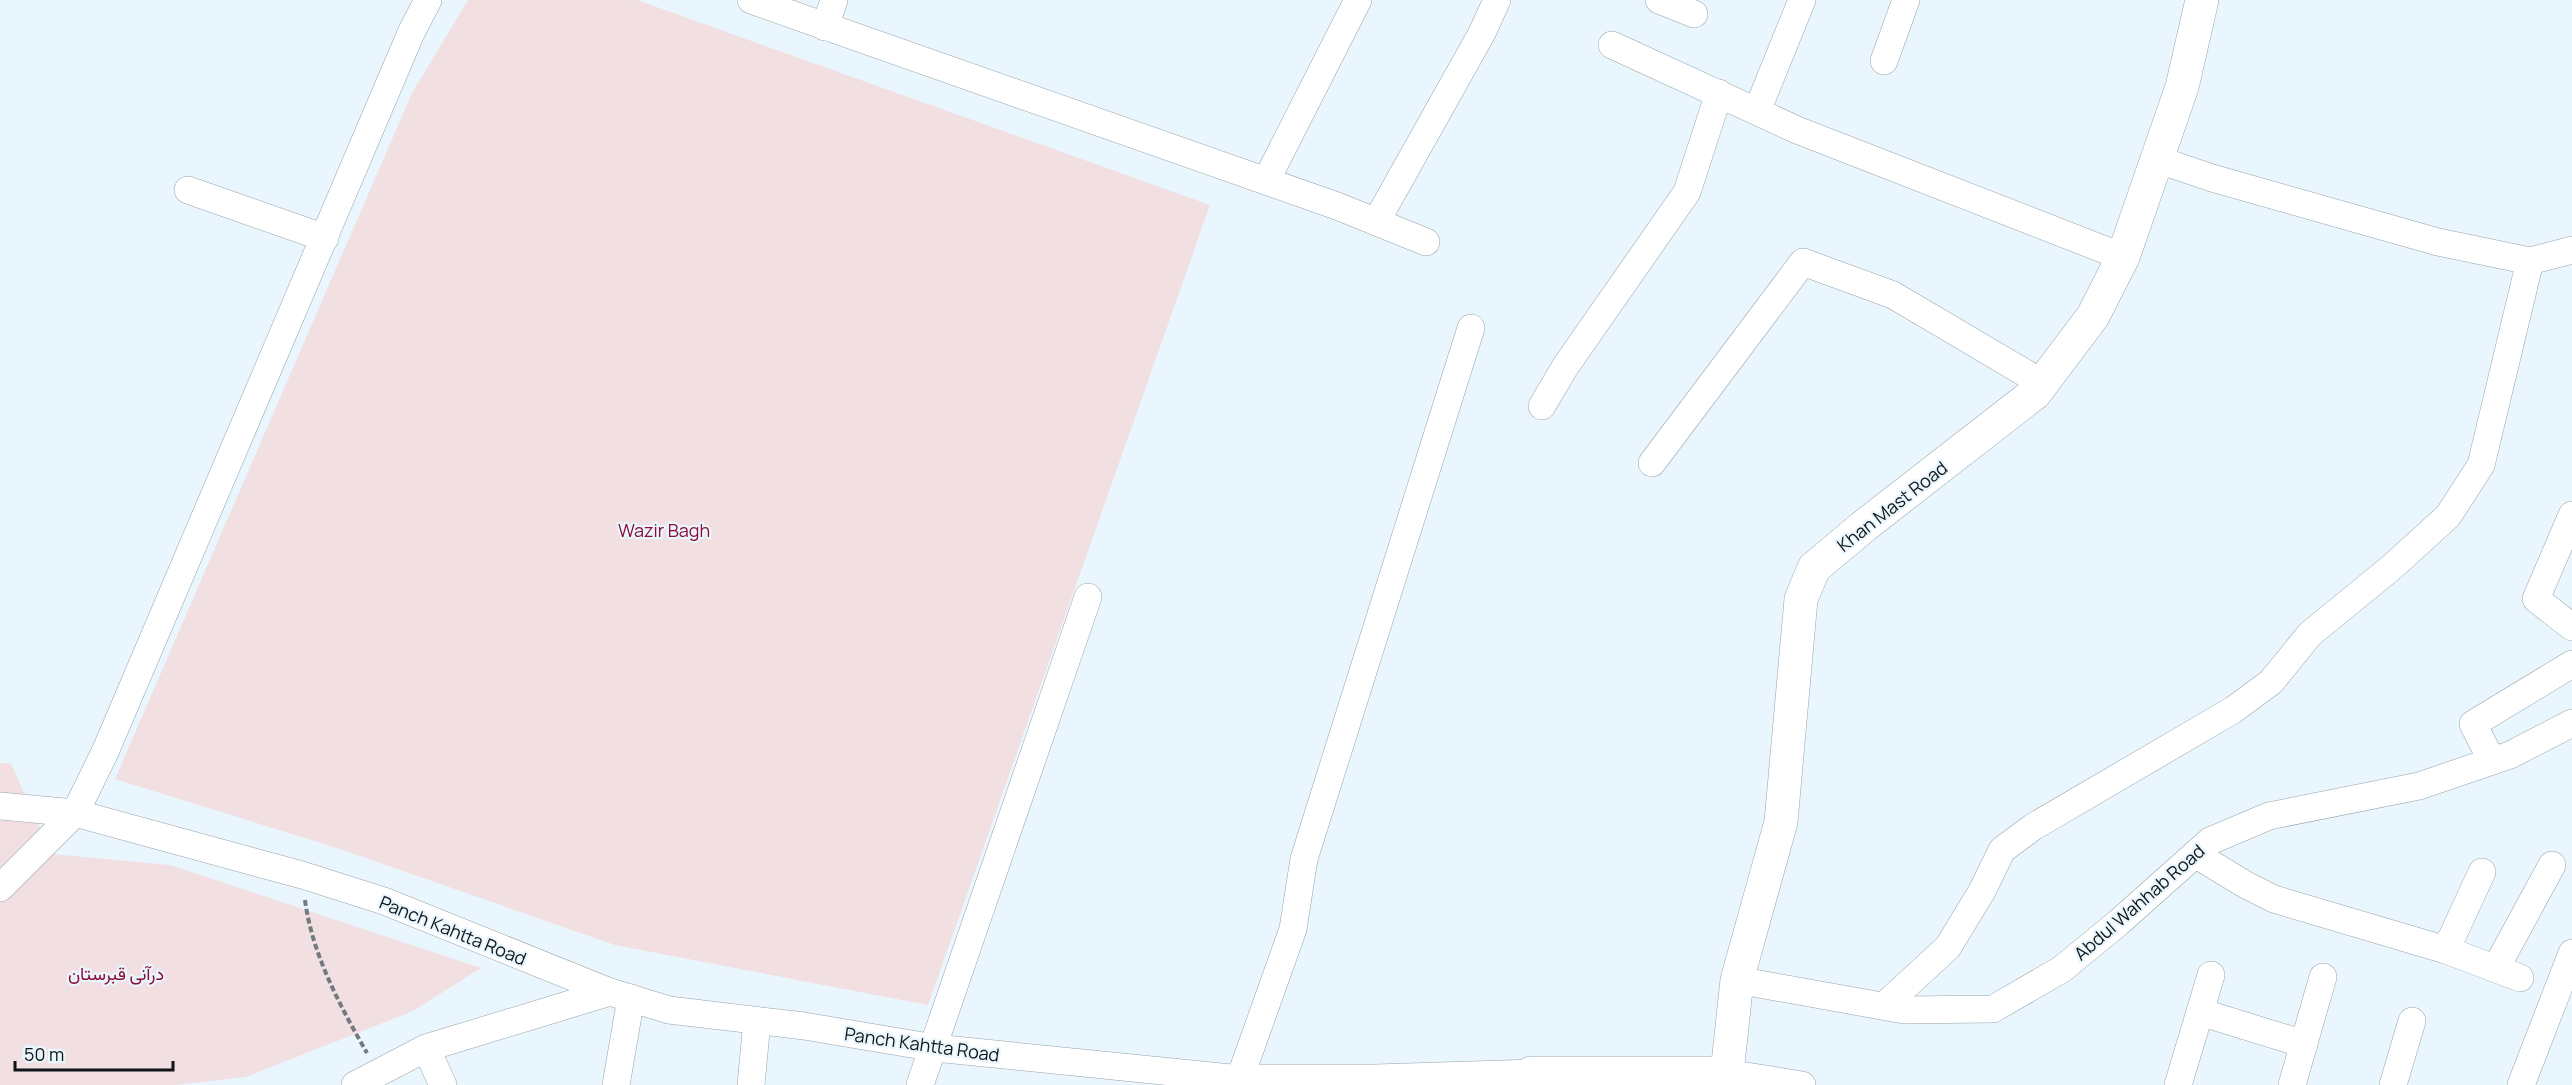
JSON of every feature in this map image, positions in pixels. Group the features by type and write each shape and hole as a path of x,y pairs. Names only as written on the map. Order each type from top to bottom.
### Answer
{"main road":[{"name":"Khan Mast Road","path":"1727,1073 1737,980 1781,822 1801,599 1814,568 1864,526 2035,393 2093,316 2123,258 2182,87 2200,1"},
{"name":"Panch Kahtta Road","path":"1531,1079 1663,1079 1727,1073"}],"street":[{"path":"411,0 411,33"},
{"path":"0,888 75,813 105,752 411,33 428,0"},
{"path":"751,0 1266,182 1426,242"},
{"path":"825,27 834,0"},
{"path":"1266,182 1358,0"},
{"path":"1376,222 1482,33 1497,0"},
{"path":"1659,0 1694,14"},
{"path":"1757,111 1802,0"},
{"path":"1884,61 1906,0"},
{"path":"1612,45 1797,130 2123,258"},
{"path":"1542,406 1565,367 1687,192 1719,93"},
{"path":"2156,159 2212,178 2438,242 2530,261 2572,250"},
{"path":"188,190 325,238"},
{"path":"1884,1006 1948,947 1982,891 2002,850 2033,827 2243,703 2271,682 2310,634 2392,567 2448,516 2481,465 2530,261"},
{"path":"1652,463 1803,262 1893,295 2042,384"},
{"path":"1240,1081 1293,929 1304,859 1471,328"},
{"path":"2572,515 2536,599 2572,627"},
{"path":"921,1085 1088,597"},
{"path":"2492,761 2473,724 2572,664"},
{"name":"Abdul Wahhab Road","path":"1737,980 1904,1010 1993,1009 2062,969 2118,923 2210,841 2269,816 2419,786 2510,755 2572,723"},
{"name":"Panch Kahtta Road","path":"0,806 75,813 302,875 384,901 620,995 669,1010 1148,1077 1240,1081 1531,1079"},
{"path":"2195,854 2274,899 2446,950 2508,973 2552,865"},
{"path":"2446,950 2482,872"},
{"path":"2521,1085 2572,953"},
{"path":"2178,1085 2211,975"},
{"path":"2292,1085 2323,977"},
{"path":"367,1078 426,1048 620,995 616,1085"},
{"path":"2200,1012 2304,1044"},
{"path":"751,1085 758,1021"},
{"path":"2393,1085 2412,1021"},
{"path":"426,1048 443,1085"},
{"name":"Panch Kahtta Road","path":"1727,1073 1789,1084"}],"path":[{"path":"302,875 308,926 367,1078"}],"green space":[{"name":"Wazir Bagh","path":"468,0 637,0 1210,205 928,1005 615,945 340,849 115,779 412,93"},
{"name":"درآنی قبرستان","path":"0,763 11,764 52,854 170,865 481,968 413,1011 246,1077 176,1085 0,1085"}]}
